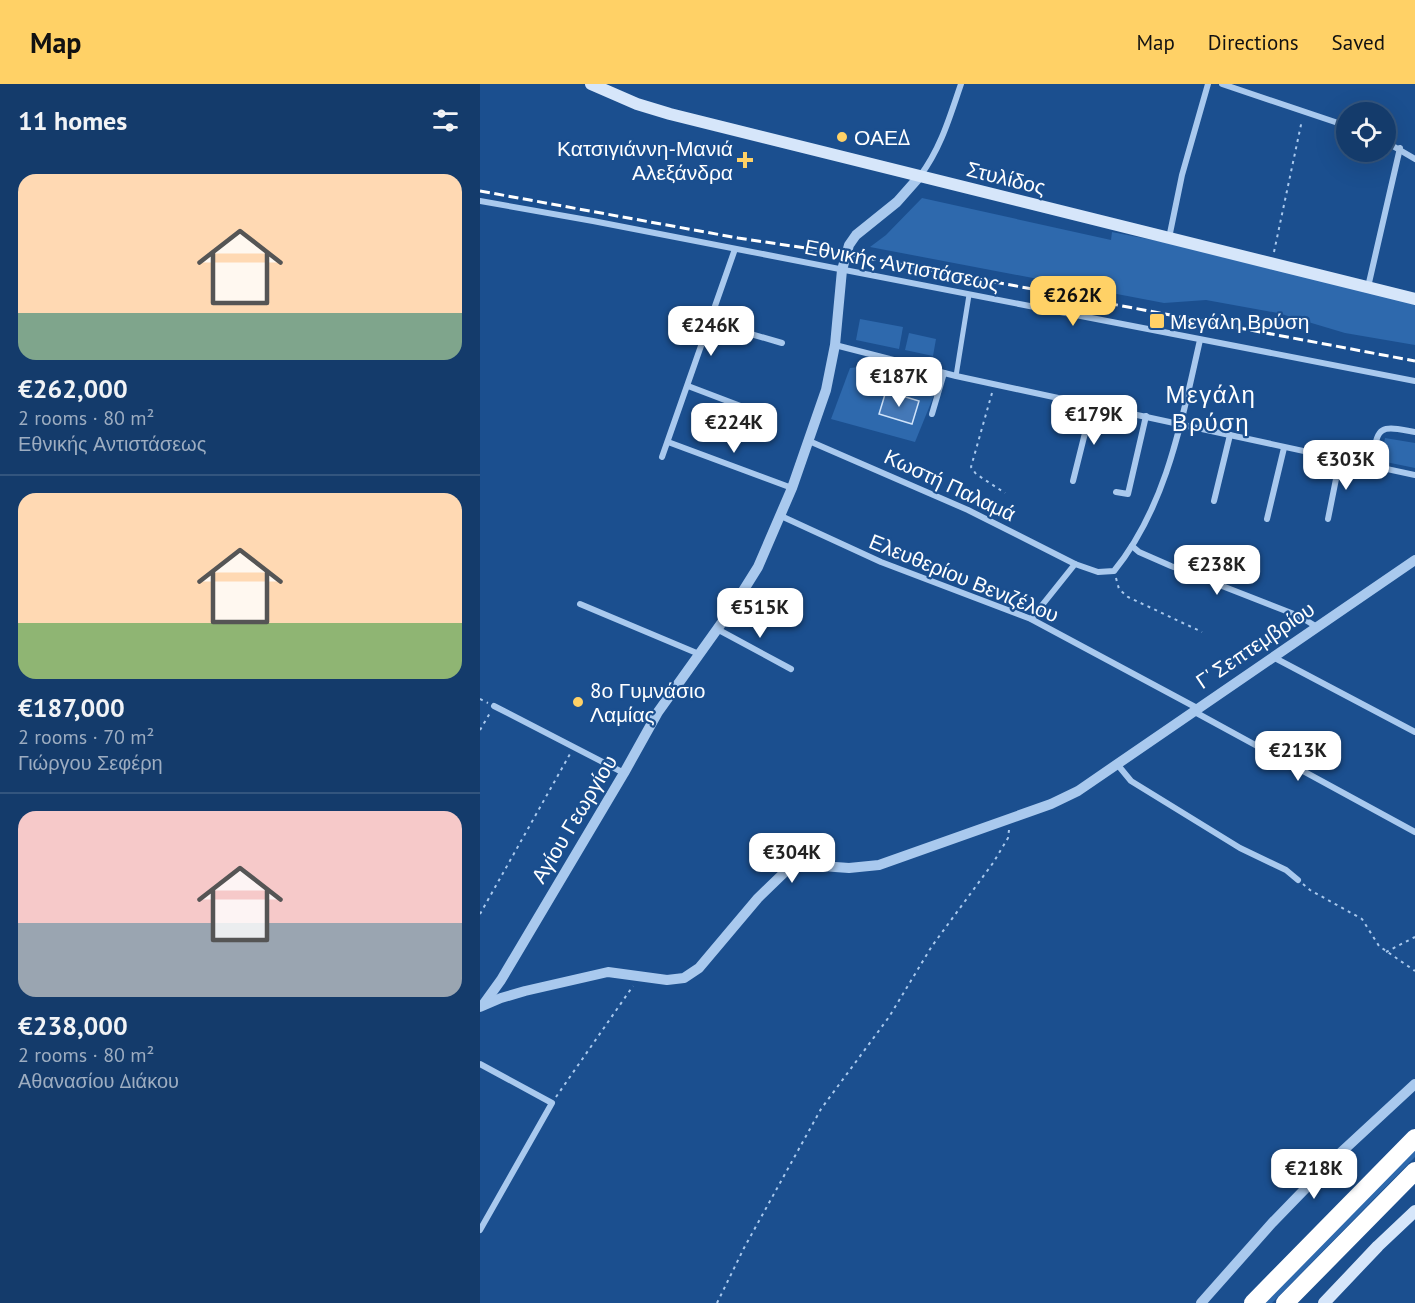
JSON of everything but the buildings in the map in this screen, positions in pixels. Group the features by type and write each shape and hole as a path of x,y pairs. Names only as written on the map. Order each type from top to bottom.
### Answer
{"highway":[{"path":"1253,1303 1415,1138"},
{"path":"1285,1303 1415,1171"}],"main road":[{"name":"Στυλίδος","path":"591,84 637,104 670,114 1415,299"},
{"path":"1324,1303 1415,1211"}],"street":[{"path":"920,176 932,161 941,141 961,84"},
{"path":"1169,238 1182,176 1208,84"},
{"path":"1222,84 1336,122"},
{"path":"1396,146 1415,159"},
{"path":"1368,288 1400,148"},
{"name":"Αγίου Γεωργίου","path":"481,1006 501,980 658,712 758,567 792,488 826,390 835,345 847,251 852,240 884,214 920,176"},
{"name":"Εθνικής Αντιστάσεως","path":"480,201 1415,381"},
{"path":"662,457 735,249"},
{"path":"956,376 969,295"},
{"path":"710,322 782,343"},
{"path":"1114,571 1132,546 1152,510 1181,423 1200,340"},
{"path":"835,345 956,376 1415,475"},
{"path":"932,414 944,373"},
{"path":"688,386 759,413"},
{"path":"1073,481 1092,405"},
{"path":"1116,492 1128,494 1146,416"},
{"path":"1371,466 1377,434 1382,428 1389,427 1415,432"},
{"path":"1214,501 1230,435"},
{"name":"Κωστή Παλαμά","path":"810,441 968,510 1075,564 1098,572 1114,571"},
{"path":"668,442 792,488"},
{"path":"1267,519 1284,448"},
{"path":"1328,519 1340,459"},
{"name":"Ελευθερίου Βενιζέλου","path":"781,516 880,562 1031,619 1415,832"},
{"path":"1132,546 1150,557 1299,616 1317,627"},
{"name":"Γ' Σεπτεμβρίου","path":"481,1006 517,993 608,972 667,980 684,978 699,968 758,898 788,869 808,865 849,868 879,865 1064,798 1415,560"},
{"path":"1031,619 1075,564"},
{"path":"580,604 699,654"},
{"path":"717,629 791,669"},
{"path":"1273,657 1415,732"},
{"path":"494,706 624,772"},
{"path":"1117,764 1131,781 1240,848 1286,870 1298,880"},
{"path":"480,1064 552,1103 480,1230"},
{"path":"1201,1303 1272,1223 1335,1158 1415,1084"}],"path":[{"path":"1271,264 1304,111"},
{"path":"994,384 971,467 976,474 1005,492"},
{"path":"1114,571 1119,589 1128,597 1202,632"},
{"path":"480,730 494,706"},
{"path":"480,914 574,747"},
{"path":"717,1303 744,1248 821,1109 889,1017 932,946 993,863 1008,838 1011,818"},
{"path":"1298,880 1310,890 1362,920 1379,946 1415,970"},
{"path":"1386,952 1415,937"},
{"path":"552,1103 638,975"}],"shaded area":[{"path":"922,198 1111,240 1112,232 1189,247 1415,303 1415,345 1345,333 1278,313 1206,300 1164,303 870,247 886,235"},
{"path":"860,319 903,327 899,349 856,340"},
{"path":"909,333 936,339 933,356 905,350"},
{"path":"859,367 937,388 915,442 831,419 850,368"},
{"path":"1385,438 1415,443 1415,468 1381,461"},
{"path":"1415,1150 1415,1157 1272,1303 1265,1303"}],"railway":[{"path":"480,191 738,238 846,254 1415,361"}],"place":[{"name":"ΟΑΕΔ","path":"842,137"},
{"name":"Κατσιγιάννη-Μανιά Αλεξάνδρα","path":"745,160"},
{"name":"Μεγάλη Βρύση","path":"1157,321"},
{"name":"8ο Γυμνάσιο Λαμίας","path":"578,702"}],"district":[{"name":"Μεγάλη Βρύση","path":"1211,408"}]}
